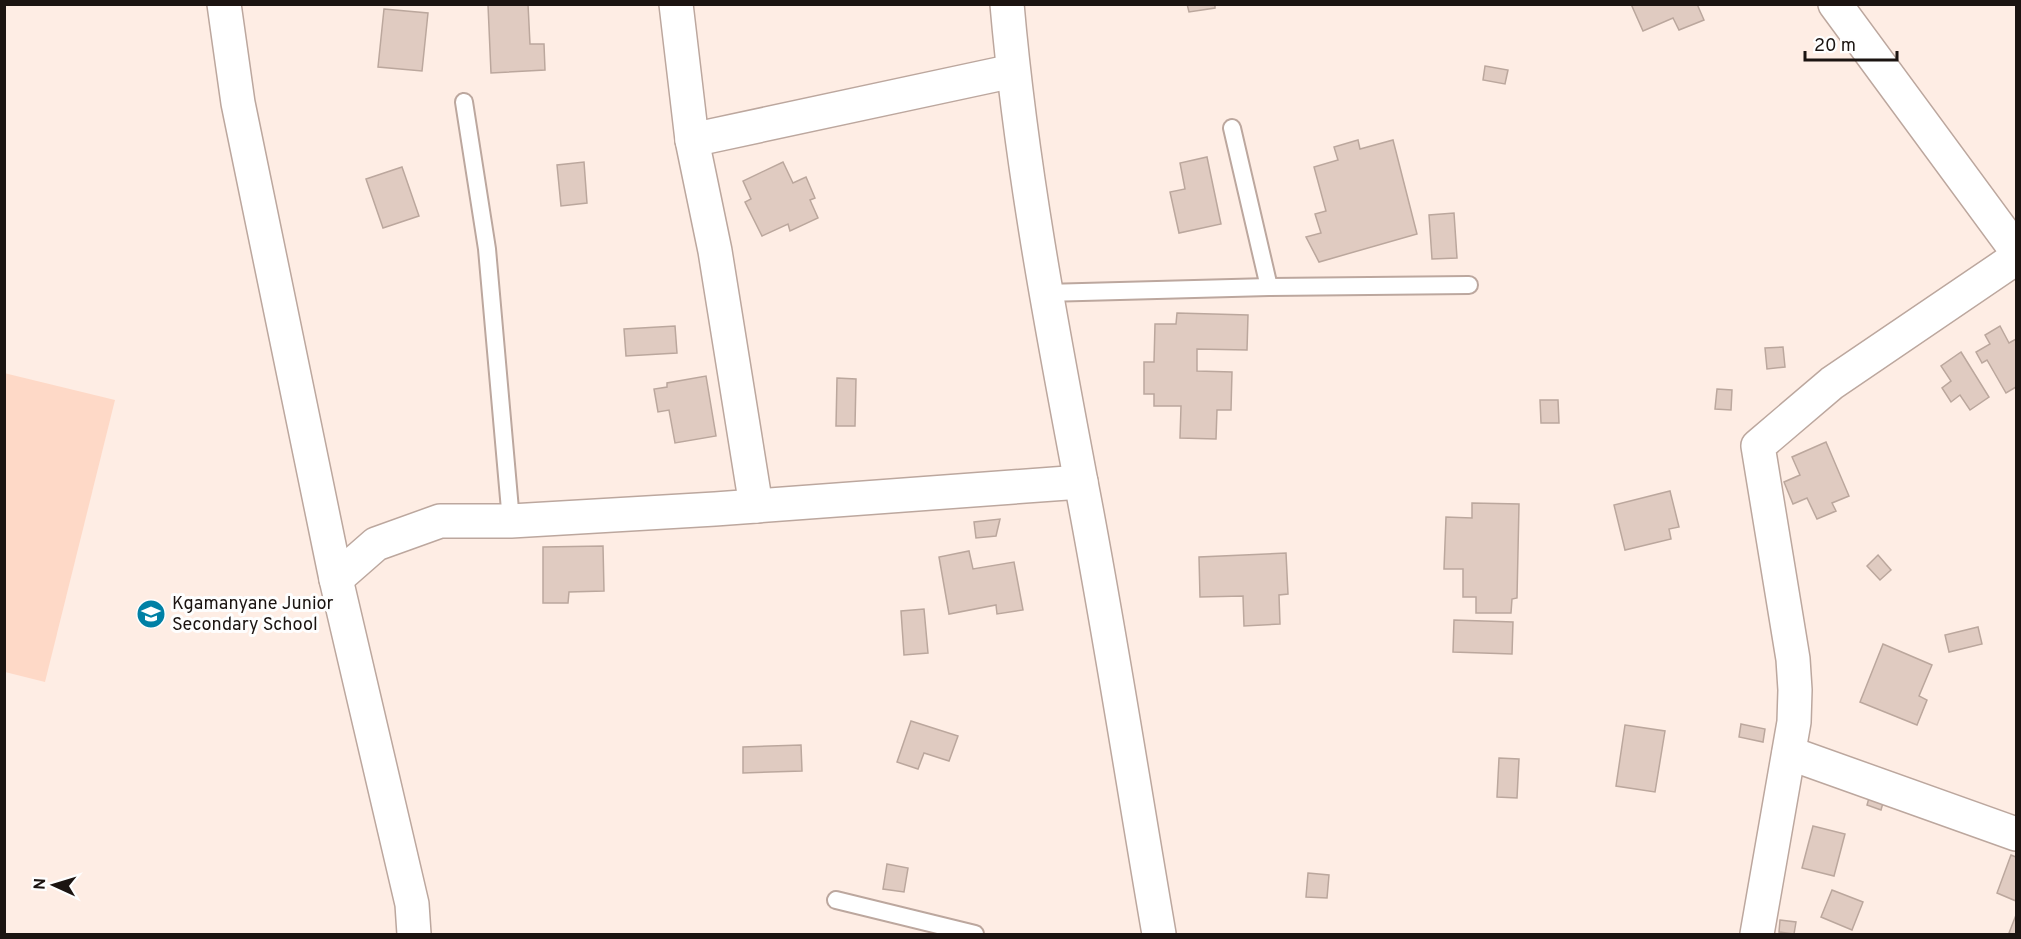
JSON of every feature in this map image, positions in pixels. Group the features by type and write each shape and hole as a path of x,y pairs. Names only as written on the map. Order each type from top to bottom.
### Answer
{"street":[{"path":"224,4 238,103 336,579 411,904 414,934"},
{"path":"676,4 692,140 716,251 756,506"},
{"path":"1007,4 1013,71 1045,293 1081,482 1160,934"},
{"path":"1835,4 2016,250"},
{"path":"692,140 1013,71"},
{"path":"1757,934 1794,722 1795,690 1793,659 1758,446 1832,383 2016,258"},
{"path":"336,579 376,544 440,521 511,521 1081,482"},
{"path":"1789,753 2016,834"}],"lane":[{"path":"464,102 487,249 511,521"},
{"path":"1232,128 1269,287"},
{"path":"1045,293 1469,285"},
{"path":"836,900 975,934"}],"shaded area":[{"path":"4,373 115,400 45,682 5,672"}],"building":[{"path":"528,4 530,44 544,44 545,70 491,73 488,5"},
{"path":"1187,4 1215,4 1215,8 1189,12"},
{"path":"1631,4 1697,4 1704,20 1679,30 1673,18 1643,31"},
{"path":"384,9 428,13 422,71 378,67"},
{"path":"1485,66 1508,70 1505,84 1483,80"},
{"path":"1358,140 1360,149 1393,140 1417,234 1319,262 1306,237 1321,233 1315,214 1326,211 1314,167 1338,160 1334,147"},
{"path":"1207,157 1221,224 1179,233 1170,192 1185,189 1180,163"},
{"path":"584,162 587,203 561,206 557,165"},
{"path":"783,162 793,183 806,177 815,198 810,200 818,218 790,231 788,224 762,236 745,202 751,199 743,181"},
{"path":"402,167 419,216 383,228 366,179"},
{"path":"1454,213 1457,258 1432,259 1429,215"},
{"path":"1177,313 1248,315 1247,350 1197,349 1197,371 1232,372 1231,410 1217,410 1216,439 1180,438 1181,406 1154,406 1154,394 1144,394 1144,362 1154,362 1155,324 1176,324"},
{"path":"675,326 677,353 626,356 624,329"},
{"path":"2000,326 2009,343 2016,339 2016,387 2006,393 1987,360 1982,363 1976,352 1990,344 1985,335"},
{"path":"1783,347 1785,367 1767,369 1765,348"},
{"path":"1961,352 1989,397 1970,410 1960,395 1951,402 1942,388 1951,381 1941,366"},
{"path":"706,376 716,436 675,443 669,410 658,412 654,389 667,387 667,383"},
{"path":"837,378 856,379 855,426 836,426"},
{"path":"1717,389 1732,390 1731,410 1715,409"},
{"path":"1540,400 1558,400 1559,423 1541,423"},
{"path":"1826,442 1849,496 1832,503 1836,511 1817,519 1807,498 1793,504 1784,482 1800,475 1792,457"},
{"path":"1670,491 1679,527 1669,529 1671,539 1625,550 1614,505"},
{"path":"1472,503 1519,504 1517,598 1512,599 1511,613 1476,613 1476,597 1463,597 1463,569 1444,569 1446,517 1472,518"},
{"path":"1000,519 996,536 976,538 974,522"},
{"path":"603,546 604,591 569,592 568,603 543,603 543,547"},
{"path":"969,551 973,569 1014,562 1023,610 997,614 996,605 949,614 939,557"},
{"path":"1286,553 1288,594 1279,595 1280,624 1244,626 1243,596 1200,597 1199,557"},
{"path":"1878,555 1891,570 1880,580 1867,566"},
{"path":"924,609 928,653 904,655 901,611"},
{"path":"1454,620 1513,622 1512,654 1453,652"},
{"path":"1978,627 1982,644 1949,652 1945,635"},
{"path":"1883,644 1932,665 1919,696 1927,700 1917,725 1860,702"},
{"path":"911,721 958,736 949,761 924,753 918,769 897,762"},
{"path":"1741,724 1765,729 1763,742 1739,737"},
{"path":"1625,725 1665,731 1655,792 1616,786"},
{"path":"801,745 802,771 743,773 743,747"},
{"path":"1499,758 1519,759 1517,798 1497,797"},
{"path":"1871,791 1885,796 1881,810 1867,805"},
{"path":"1813,826 1845,834 1834,876 1802,868"},
{"path":"2011,855 2016,857 2016,901 1997,893"},
{"path":"887,864 908,868 904,892 883,889"},
{"path":"1308,873 1329,875 1327,898 1306,897"},
{"path":"1832,890 1863,902 1852,930 1821,917"},
{"path":"2016,915 2016,934 2012,934 2009,933"},
{"path":"1780,920 1796,922 1794,934 1779,932"}],"place":[{"name":"Kgamanyane Junior Secondary School","path":"151,614"}]}
